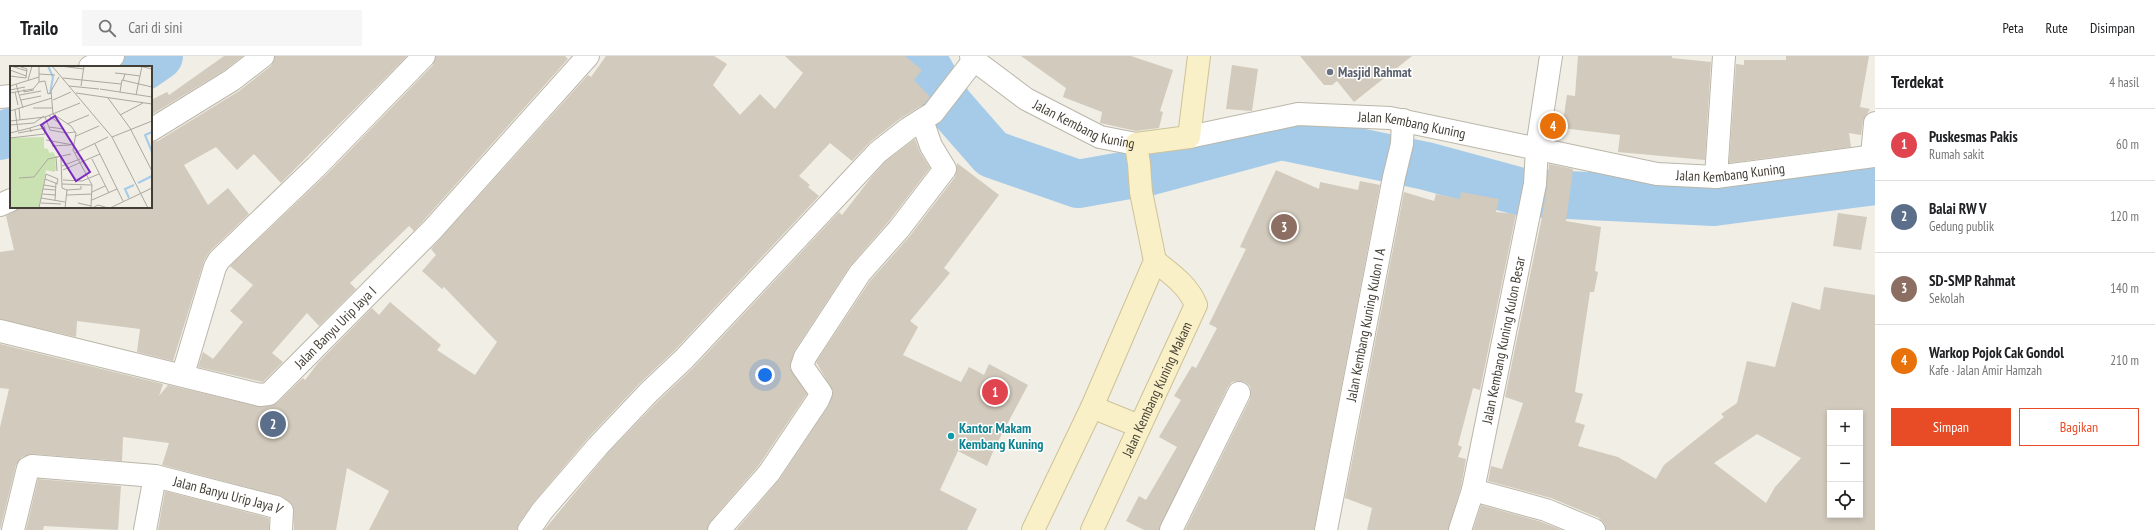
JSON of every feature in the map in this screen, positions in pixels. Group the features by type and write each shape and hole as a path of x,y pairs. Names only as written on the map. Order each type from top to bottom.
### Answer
{"street":[{"path":"92,66 114,56"},
{"path":"152,129 232,80 263,56"},
{"path":"183,374 215,267 219,260 322,161 424,56"},
{"name":"Jalan Banyu Urip Jaya I","path":"0,331 183,374 260,395 269,394 433,229 588,56"},
{"path":"1189,137 1199,56"},
{"name":"Jalan Kembang Kuning Kulon Besar","path":"1460,530 1473,490 1535,184 1537,148 1551,56"},
{"path":"1716,177 1724,56"},
{"path":"529,530 542,512 598,446 649,392 684,359 878,152 927,117 954,86 973,58"},
{"name":"Jalan Kembang Kuning","path":"973,58 1026,99 1100,137 1138,154 1189,137 1298,114 1390,118 1403,120 1657,174 1716,177 1874,156"},
{"path":"0,97 10,96"},
{"path":"719,530 769,473 820,396 821,393 802,366 805,357 860,273 899,229 945,169 932,146 927,117"},
{"name":"Jalan Kembang Kuning Kulon I A","path":"1326,530 1394,177 1402,144 1403,120"},
{"path":"1874,156 1875,123"},
{"path":"1033,530 1092,407 1155,261 1141,192 1138,154"},
{"path":"0,205 10,200"},
{"name":"Jalan Kembang Kuning Makam","path":"1092,530 1139,426 1195,311 1196,305 1190,291 1182,282 1155,261"},
{"path":"1171,530 1239,393"},
{"path":"1092,407 1139,426"},
{"path":"13,530 28,468 30,466 155,476 145,530"},
{"name":"Jalan Banyu Urip Jaya V","path":"155,476 276,507 282,511 281,530"},
{"path":"1473,490 1546,510 1594,530"}],"building":[{"path":"224,56 243,56 225,70 152,114 152,100 167,92 169,95"},
{"path":"275,56 407,56 281,183 254,154 237,170 216,147 184,165 208,205 228,188 249,214 210,251 204,261 173,361 137,352 140,329 77,321 76,337 0,319 0,252 14,250 6,216 19,208 152,208 152,142 158,141 239,91 271,66"},
{"path":"436,56 565,56 568,59 414,231 409,226 350,283 356,289 319,326 307,313 272,353 283,362 263,382 198,367 203,352 213,359 243,322 230,311 253,285 230,266 325,176 433,65"},
{"path":"606,56 714,56 727,64 713,85 740,115 760,94 775,109 803,73 785,56 905,56 922,70 914,80 930,97 924,104 901,118 870,142 852,161 830,143 799,176 810,185 808,187 819,196 675,350 640,383 589,437 533,503 519,523 517,530 369,530 389,491 347,468 336,530 294,530 293,506 283,497 162,465 169,443 123,437 122,461 33,454 22,457 16,465 0,530 0,427 9,389 0,388 0,344 163,384 159,396 168,385 261,407 277,403 303,378 305,380 318,363 372,308 379,315 390,302 441,345 437,350 475,375 497,342 444,287 442,289 422,271 436,255 431,249 588,75 591,77"},
{"path":"1021,56 1131,56 1173,70 1160,111 1163,112 1159,128 1136,131 1100,123 1102,112 1063,97 1066,88"},
{"path":"1300,56 1412,56 1354,102 1337,81 1332,85 1324,85"},
{"path":"1578,56 1672,56 1672,58 1711,62 1705,160 1618,152 1620,135 1562,128 1567,95 1575,96"},
{"path":"1786,56 1869,56 1860,107 1870,109 1863,121 1861,135 1849,133 1851,147 1729,163 1736,64 1744,65 1744,60 1786,60"},
{"path":"1232,65 1258,69 1252,111 1226,109"},
{"path":"915,139 920,152 930,168 889,221 850,266 795,350 790,368 807,394 759,465 710,522 707,530 544,530 607,454 658,401 693,368 839,212 842,215 886,161"},
{"path":"957,163 999,195 944,268 950,273 910,321 918,327 903,355 961,382 969,367 984,375 989,364 1028,385 995,447 987,466 958,451 940,490 977,509 967,530 736,530 779,480 829,405 833,391 816,362 870,281 909,237 955,177"},
{"path":"1549,164 1573,169 1566,221 1601,227 1595,271 1598,272 1594,292 1590,292 1575,392 1583,394 1575,422 1585,425 1578,446 1618,457 1656,479 1664,465 1724,417 1721,414 1737,403 1747,361 1775,367 1792,302 1820,310 1824,287 1875,295 1875,530 1606,530 1604,523 1599,518 1551,498 1488,481 1491,466 1502,469 1523,403 1505,397 1542,217","holes":["1757,434 1801,458 1775,487 1766,503 1714,463"]},
{"path":"1276,170 1319,189 1320,182 1358,190 1360,181 1380,185 1314,530 1185,530 1250,399 1250,386 1245,382 1239,381 1232,382 1228,387 1159,530 1144,530 1126,521 1139,496 1146,500 1177,447 1159,437 1181,400 1174,396 1192,366 1196,368 1217,328 1209,324 1246,249 1240,247"},
{"path":"1404,192 1434,201 1436,194 1460,199 1461,192 1499,199 1496,212 1516,214 1480,390 1473,388 1458,445 1462,447 1458,457 1466,459 1461,487 1448,530 1367,530 1372,508 1345,498"},
{"path":"1838,213 1867,217 1861,250 1833,246"},
{"path":"38,479 121,486 118,530 44,526 43,530 26,530"},
{"path":"165,491 269,518 269,530 158,530"},
{"path":"1481,505 1542,522 1562,530 1473,530"}],"waterway":[{"path":"144,66 159,56"},
{"path":"921,56 949,105 992,154 1078,184 1151,171 1281,136 1426,166 1526,193 1714,202 1875,181"},
{"path":"0,136 10,132"}],"place":[{"name":"Masjid Rahmat","path":"1330,72"},
{"name":"Warkop Pojok Cak Gondol","path":"1553,126"},
{"name":"SD-SMP Rahmat","path":"1284,227"},
{"name":"Puskesmas Pakis","path":"995,392"},
{"name":"Balai RW V","path":"273,424"},
{"name":"Kantor Makam Kembang Kuning","path":"951,436"}]}
